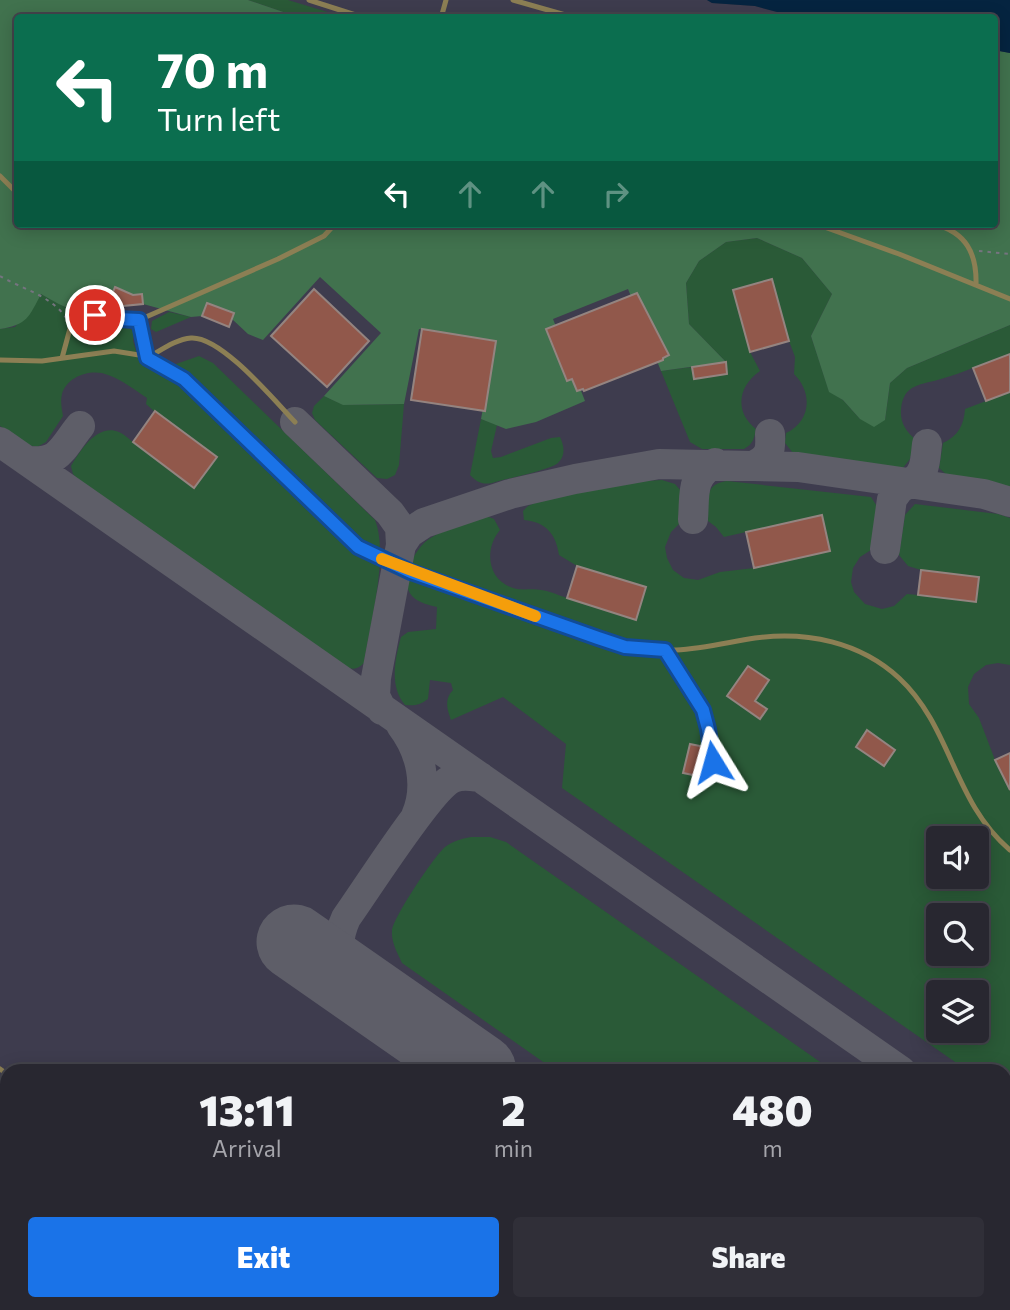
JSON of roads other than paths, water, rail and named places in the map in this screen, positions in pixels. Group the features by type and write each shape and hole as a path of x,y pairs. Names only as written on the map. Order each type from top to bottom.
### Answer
{"lane":[{"path":"309,0 353,14"},
{"path":"513,0 562,14"},
{"path":"0,176 14,190"},
{"path":"62,358 71,325 95,315 139,320 278,259 324,236 331,228"},
{"path":"827,228 1010,299"},
{"path":"943,228 960,236 971,250 976,267 976,285"},
{"path":"139,320 147,358"},
{"path":"147,358 192,338 215,344 236,361 295,422"},
{"path":"0,360 41,361 114,351 147,358 184,379 358,547 411,572 598,638 625,647 665,650 779,636 804,636 828,640 863,653 899,678 919,699 934,724 976,813 1010,850"},
{"path":"665,650 703,710 713,762"}],"water":[{"path":"707,0 1010,0 1010,53 998,51 998,14 785,14 755,6 712,3"}]}
